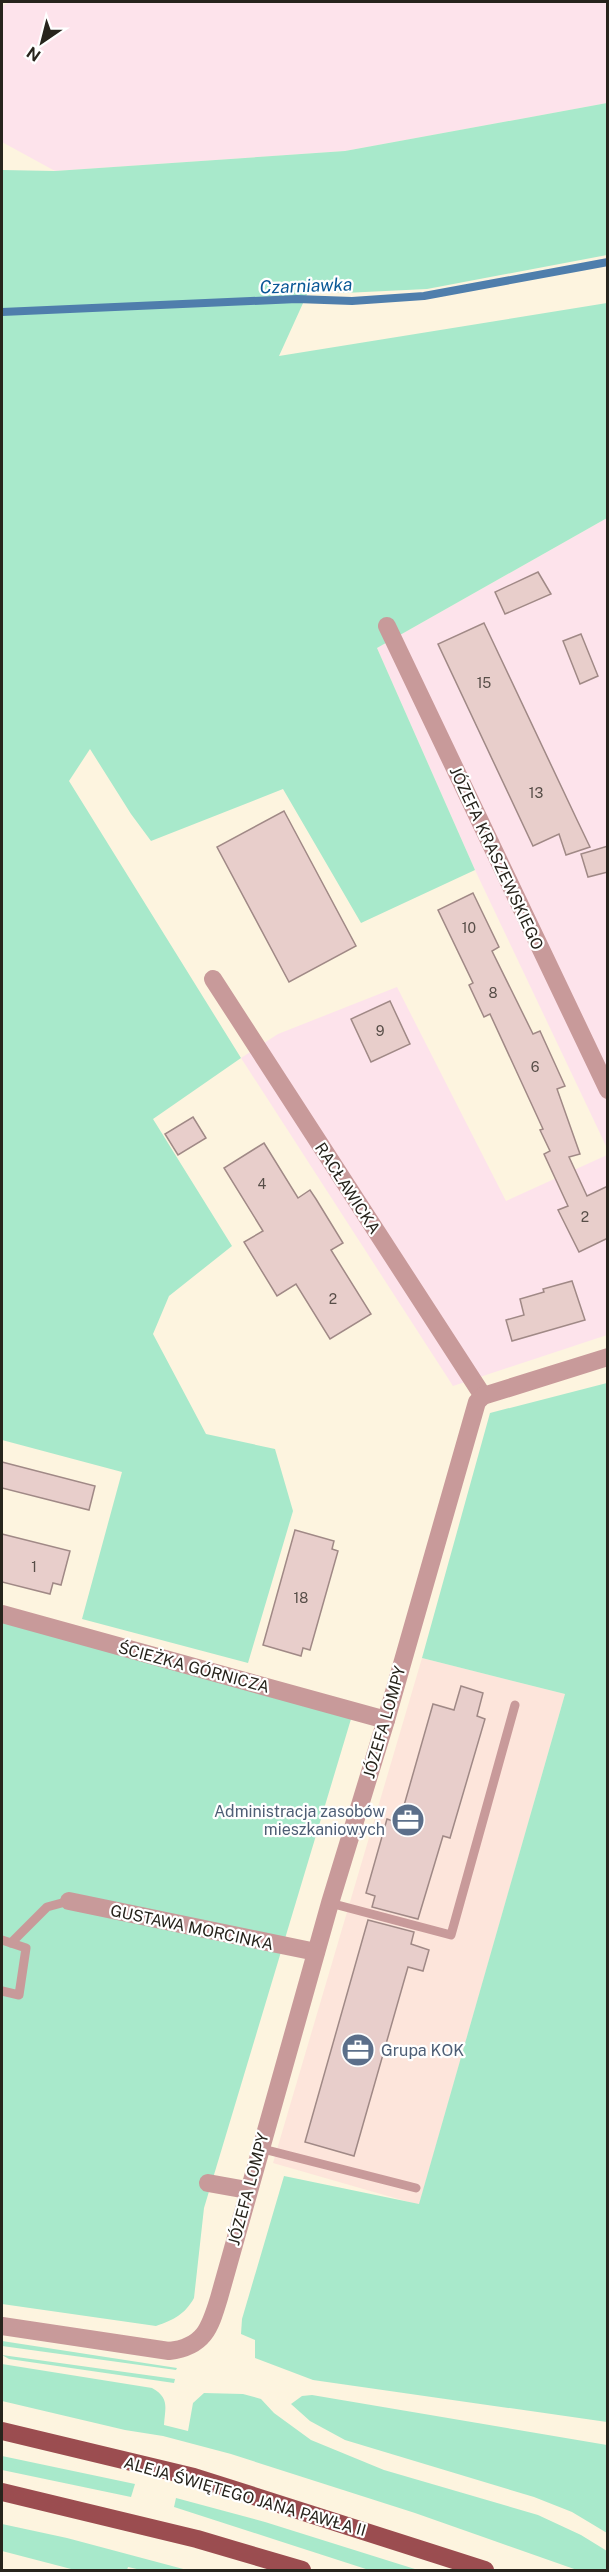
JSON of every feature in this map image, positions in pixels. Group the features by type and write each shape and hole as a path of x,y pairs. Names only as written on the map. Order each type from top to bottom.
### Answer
{"main road":[{"name":"ALEJA ŚWIĘTEGO JANA PAWŁA II","path":"2,2431 194,2477 485,2571"},
{"path":"2,2492 197,2539 302,2571"}],"street":[{"name":"JÓZEFA KRASZEWSKIEGO","path":"387,626 608,1090"},
{"name":"RACŁAWICKA","path":"213,979 483,1396"},
{"path":"483,1396 608,1357"},
{"name":"JÓZEFA LOMPY","path":"2,2326 157,2350 179,2350 195,2344 206,2332 214,2314 259,2148 386,1720 473,1412 483,1396"},
{"name":"ŚCIEŻKA GÓRNICZA","path":"2,1614 386,1720"},
{"name":"GUSTAWA MORCINKA","path":"69,1901 316,1952"},
{"path":"208,2183 247,2190"}],"lane":[{"path":"330,1903 451,1935 515,1705"},
{"path":"6,1942 48,1907 69,1901"},
{"path":"2,1991 19,1995 26,1948 6,1942"},
{"path":"259,2148 416,2188"}],"shaded area":[{"path":"10,2 607,2 607,103 345,151 55,171 2,142 2,6"},
{"path":"607,518 607,1148 475,870 377,648"},
{"path":"397,987 506,1201 607,1155 607,1335 453,1386 241,1058 278,1034"},
{"path":"422,1658 565,1694 419,2205 273,2163"}],"green space":[{"path":"607,103 607,255 427,289 344,293 309,290 279,356 607,303 607,518 377,648 475,870 361,923 283,789 151,841 90,749 69,781 241,1058 153,1119 232,1246 169,1296 153,1334 206,1434 275,1449 293,1511 248,1663 82,1619 122,1472 2,1440 2,170 55,171 345,151"},
{"path":"607,1383 607,2422 313,2380 255,2358 255,2340 241,2334 242,2319 284,2176 419,2204 565,1694 422,1658 490,1413"},
{"path":"2,1622 351,1719 204,2208 194,2298 178,2316 156,2326 2,2304"},
{"path":"2,2341 177,2368 176,2370 2,2346"},
{"path":"2,2355 175,2379 174,2383 9,2359"},
{"path":"2,2364 152,2388 164,2400 164,2425 188,2431 193,2403 204,2393 243,2394 261,2399 274,2413 311,2440 384,2470 538,2515 581,2535 607,2551 607,2570 577,2570 415,2513 231,2454 163,2436 125,2430 2,2401"},
{"path":"312,2395 607,2445 607,2533 572,2512 534,2497 345,2440 310,2421 291,2404 302,2396"},
{"path":"2,2456 135,2484 131,2497 2,2470"},
{"path":"176,2498 265,2522 418,2570 369,2570 174,2507"},
{"path":"2,2524 67,2538 187,2570 141,2570 128,2567 127,2570 75,2570 2,2551"}],"building":[{"path":"538,572 551,594 505,614 495,592"},
{"path":"484,623 590,847 566,855 559,834 533,846 438,644"},
{"path":"581,634 598,676 580,684 563,641"},
{"path":"284,811 356,946 289,982 217,847"},
{"path":"608,846 608,872 588,877 581,854"},
{"path":"473,893 499,947 492,951 533,1034 540,1031 565,1086 557,1089 580,1154 569,1157 587,1196 608,1186 608,1238 579,1252 558,1210 568,1206 544,1154 550,1151 540,1130 543,1129 490,1014 484,1017 469,985 473,983 438,910"},
{"path":"390,1001 410,1044 371,1062 351,1019"},
{"path":"193,1117 206,1138 178,1155 165,1134"},
{"path":"264,1143 298,1198 310,1190 316,1199 343,1243 331,1250 371,1314 330,1339 296,1284 277,1296 244,1242 263,1231 224,1168"},
{"path":"572,1281 585,1320 512,1341 506,1320 524,1315 520,1299 544,1292 543,1289"},
{"path":"2,1462 95,1486 89,1510 2,1488"},
{"path":"295,1530 334,1541 332,1549 338,1551 310,1650 303,1648 301,1656 263,1645"},
{"path":"2,1534 70,1551 61,1585 53,1583 50,1594 2,1582"},
{"path":"461,1686 483,1693 477,1716 485,1719 450,1838 443,1836 418,1919 372,1907 375,1896 366,1893 387,1819 399,1823 433,1704 454,1710"},
{"name":"Grupa KOK","path":"368,1920 414,1932 411,1944 429,1950 423,1971 408,1967 354,2156 305,2142"}],"waterway":[{"name":"Czarniawka","path":"2,312 297,299 352,301 424,296 608,262"}],"place":[{"name":"Administracja zasobów mieszkaniowych","path":"408,1820"},
{"name":"Grupa KOK","path":"358,2050"}]}
